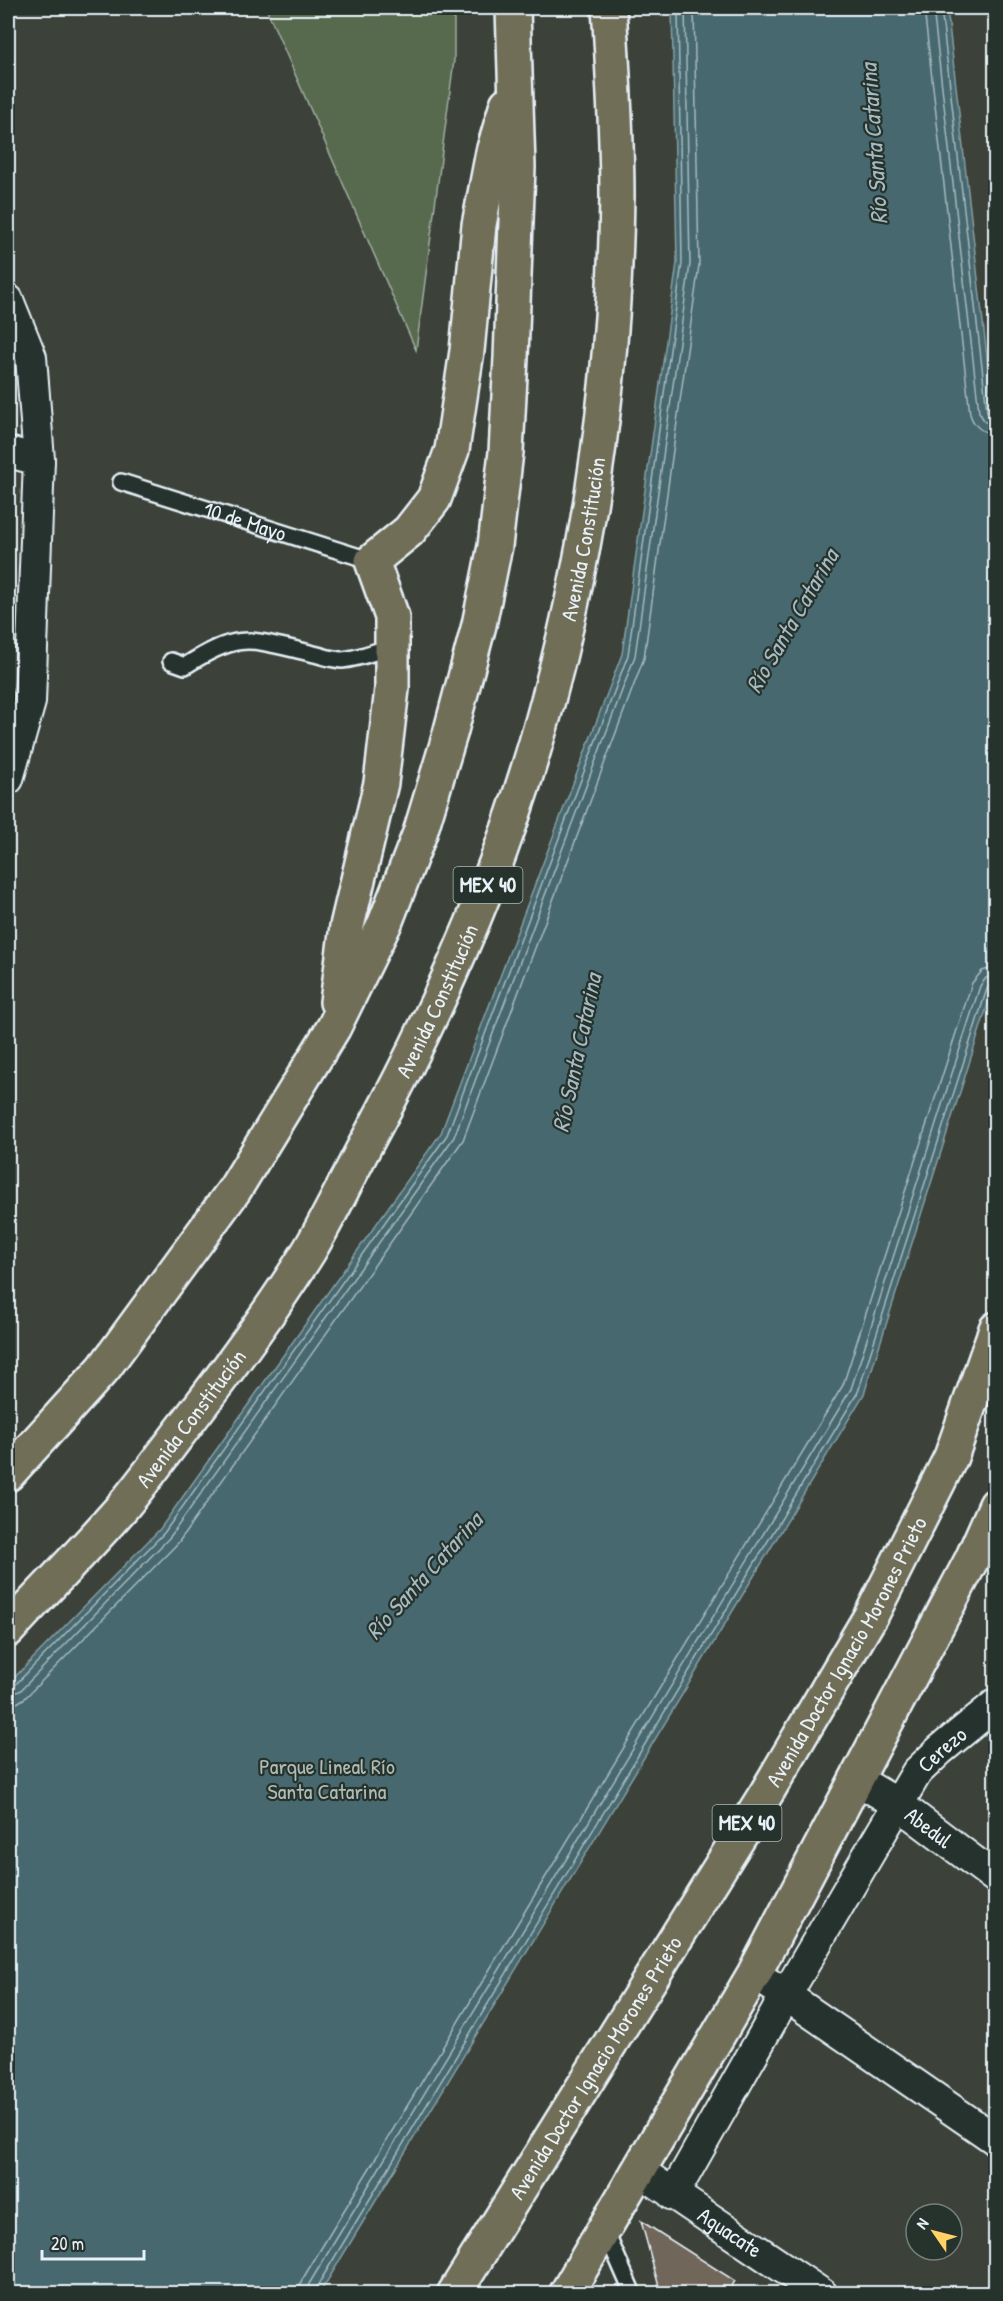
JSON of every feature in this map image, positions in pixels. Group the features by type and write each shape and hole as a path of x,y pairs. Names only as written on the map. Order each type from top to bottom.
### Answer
{"highway":[{"path":"8,1474 104,1368 235,1189 334,1027 385,923 420,833 479,626 495,546 506,452 518,167 513,8"},
{"name":"Avenida Constitución","path":"8,1629 125,1504 233,1364 309,1250 405,1072 448,981 487,887 521,791 552,682 575,584 604,407 613,296 617,195 615,94 609,8"},
{"path":"334,1027 347,926 381,783 392,689 392,617 372,561 409,531 434,499 452,450 467,351 479,225 493,152 516,73"},
{"name":"Avenida Doctor Ignacio Morones Prieto","path":"454,2294 767,1792 873,1612 951,1457 996,1329"},
{"path":"566,2294 754,1974 972,1559 996,1505"}],"street":[{"path":"8,300 30,357 39,460 30,702 8,779"},
{"path":"8,452 39,460"},
{"name":"Cerezo","path":"673,2195 786,1995 917,1773 940,1750 996,1704"},
{"name":"Abedul","path":"857,1780 898,1804 996,1878"},
{"path":"754,1974 996,2140"},
{"name":"Aguacate","path":"638,2170 822,2294"}],"lane":[{"name":"10 de Mayo","path":"121,482 372,561"},
{"path":"171,661 184,666 217,647 238,640 261,640 341,660 391,647"},
{"path":"604,2228 633,2294"}],"green space":[{"path":"266,8 454,8 454,60 416,350"}],"water":[{"name":"Río Santa Catarina","path":"672,8 947,8 996,436 995,982 864,1394 320,2293 8,2293 8,1684 160,1529 441,1133 622,654 677,263"}],"building":[{"path":"641,2221 735,2281 727,2294 661,2294"}],"park label":[{"name":"Parque Lineal Río Santa Catarina","path":"327,1778"}]}
